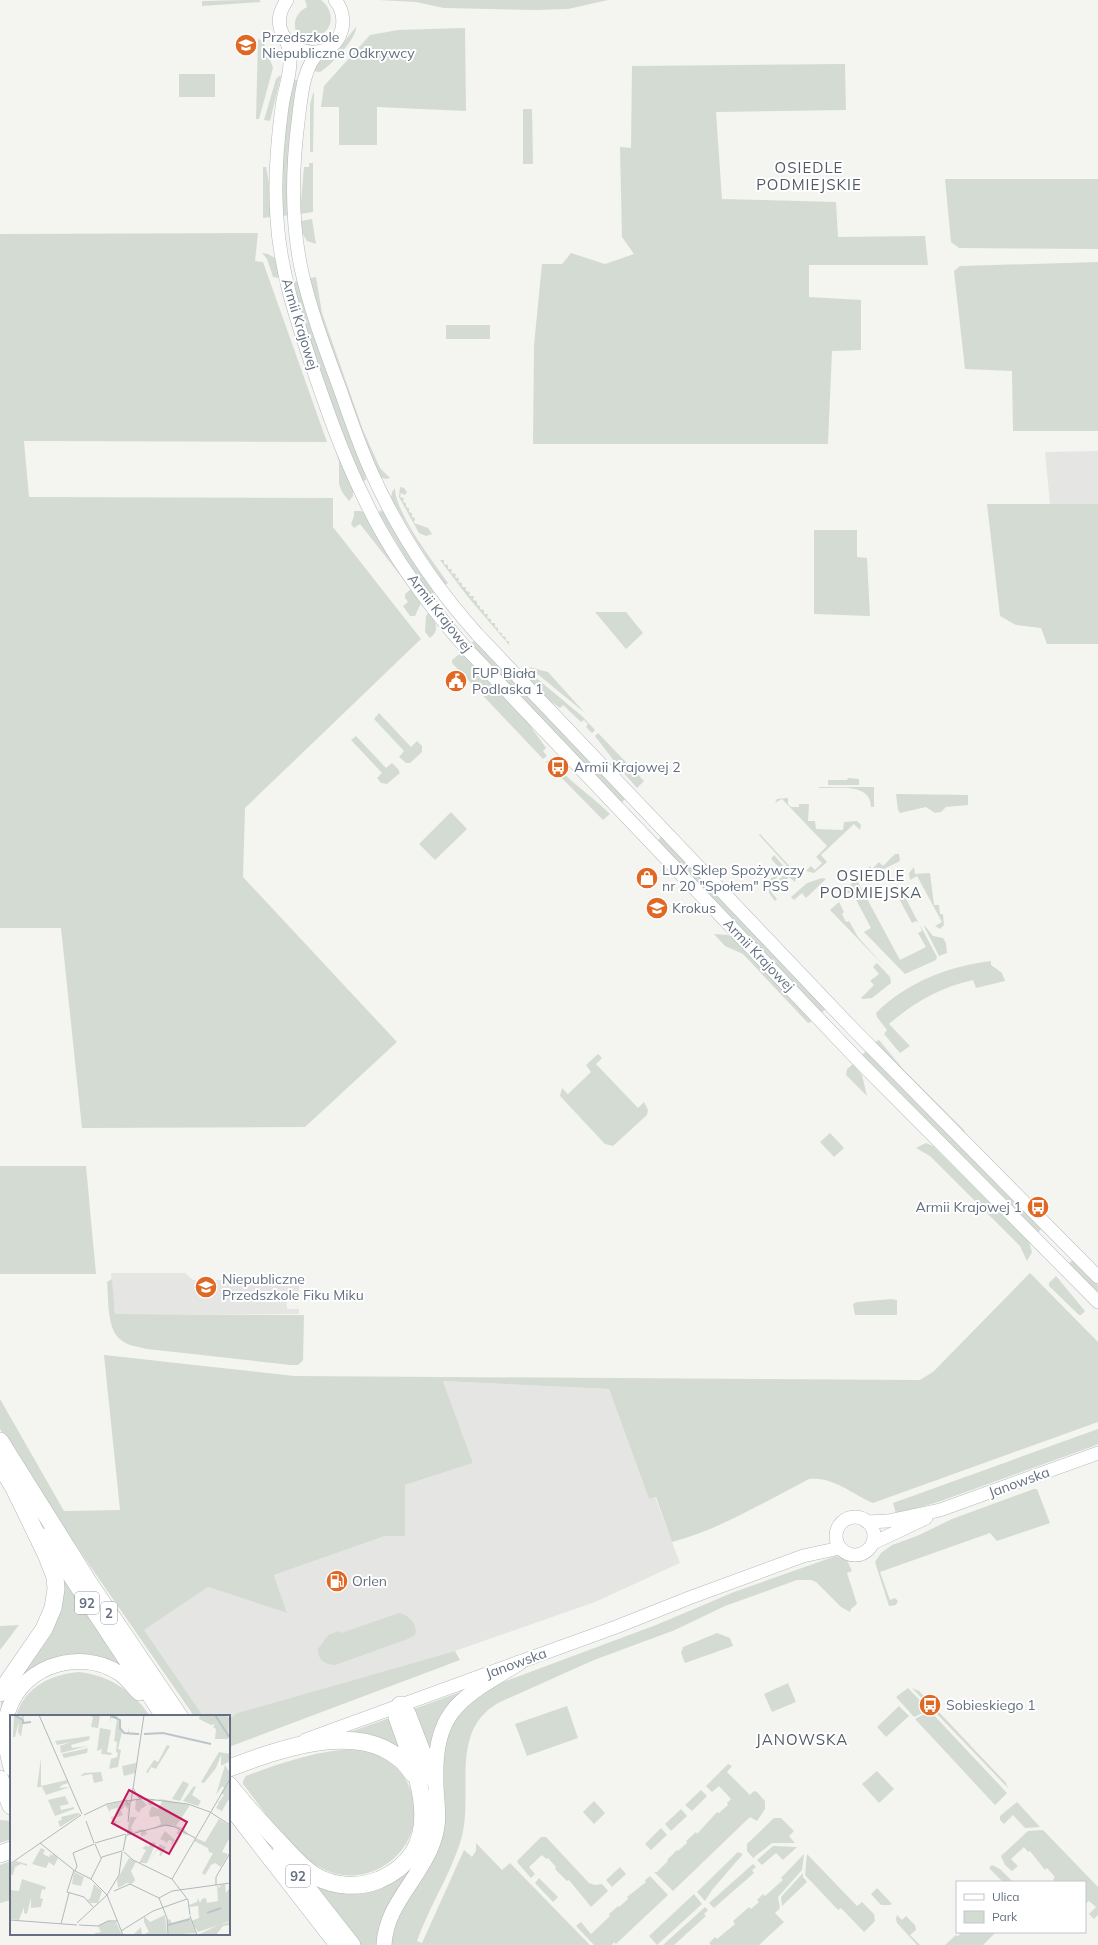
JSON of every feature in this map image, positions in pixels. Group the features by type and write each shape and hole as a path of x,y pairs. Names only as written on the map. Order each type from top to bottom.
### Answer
{"highway":[{"name":"2","path":"0,1441 85,1577 178,1715"},
{"path":"0,1465 14,1488 52,1566 55,1577 55,1599 50,1617 44,1629 0,1693"},
{"path":"230,1788 237,1806 306,1869 317,1877 335,1884 357,1885 370,1883 388,1876 403,1864 415,1848 422,1830 424,1816 423,1799 397,1718 400,1705"},
{"path":"279,1749 340,1740 365,1742 394,1754 410,1769 418,1781"},
{"name":"Janowska","path":"230,1768 279,1749"},
{"path":"0,1778 10,1803"},
{"path":"0,1854 10,1850"}],"main road":[{"name":"92","path":"14,1488 78,1590 163,1715"},
{"path":"10,1761 5,1736 9,1708 24,1684 35,1674 50,1666 77,1661 91,1662 111,1669 120,1674 158,1715"},
{"path":"384,1945 386,1927 393,1909 418,1871 434,1840 439,1812 436,1786 439,1740 447,1717 456,1706 472,1692 519,1663"},
{"path":"400,1705 408,1714 436,1786"},
{"name":"92","path":"237,1806 337,1945"},
{"name":"92","path":"237,1806 353,1945"}],"street":[{"name":"Armii Krajowej","path":"287,0 282,7 279,21 283,36 287,42 290,57 290,70 282,102 276,160 277,220 285,280 300,331 333,425 364,499 412,579 449,628 855,1057 1098,1302"},
{"path":"283,36 291,46 302,51 320,51 333,44 341,32 342,16 335,0"},
{"name":"Armii Krajowej","path":"320,51 312,61 307,76 296,136 294,192 298,248 317,324 356,434 380,490 414,548 462,617 853,1029 1098,1277"},
{"path":"364,499 380,490"},
{"path":"449,628 462,617"},
{"name":"Janowska","path":"873,1543 940,1510 1098,1453"},
{"name":"Janowska","path":"867,1522 888,1521 940,1510"},
{"path":"857,1517 867,1522 873,1531 873,1543 865,1552 856,1555 848,1554 838,1543 839,1526 846,1519 857,1517"},
{"name":"Janowska","path":"279,1749 519,1663 803,1556 817,1547 838,1543"}],"shaded area":[{"path":"1098,451 1098,504 1050,504 1045,452"},
{"name":"Niepubliczne Przedszkole Fiku Miku","path":"111,1273 185,1273 193,1280 249,1280 249,1277 299,1277 299,1295 286,1295 287,1309 299,1309 299,1314 115,1314"},
{"path":"443,1381 609,1389 649,1499 655,1497 680,1563 595,1602 455,1651 237,1713 230,1718 230,1715 202,1715 143,1630 208,1587 287,1613 274,1575 385,1536 405,1536 405,1485 473,1463"}],"green space":[{"path":"259,0 261,2 202,6 202,1"},
{"path":"305,0 321,0 326,5 331,16 328,28 325,32 312,37 309,45 299,37 295,26 297,16 307,7"},
{"path":"378,0 608,0 568,9 536,10 444,8 416,2"},
{"path":"356,27 353,38 336,58 320,72 314,71 319,62 339,48"},
{"path":"465,28 466,111 377,107 377,145 339,145 339,107 321,107 324,86 370,35 398,30"},
{"path":"258,39 263,41 273,68 259,119 256,119"},
{"path":"845,64 846,110 716,112 722,199 836,202 838,237 925,236 928,265 809,265 809,297 861,300 861,350 832,351 828,444 533,444 534,345 542,264 562,264 571,253 605,264 634,254 622,237 620,147 631,148 632,66"},
{"path":"179,74 215,74 215,97 179,97"},
{"path":"281,76 270,121 264,120 276,79"},
{"path":"293,79 299,81 289,215 283,216 282,164"},
{"path":"313,93 313,152 310,152 310,105"},
{"path":"523,109 532,109 533,164 523,164"},
{"path":"309,163 313,163 313,212 300,214 304,167 309,167"},
{"path":"263,167 266,167 269,183 271,217 263,218"},
{"path":"945,179 1098,179 1098,249 959,248 951,242"},
{"path":"312,219 316,244 307,241 302,233 301,221"},
{"path":"258,233 255,261 263,262 327,442 24,441 29,497 333,498 333,527 421,639 245,808 243,877 397,1042 305,1127 82,1128 61,928 0,928 0,234"},
{"path":"262,253 268,254 275,258 280,278 273,277 267,259"},
{"path":"1098,262 1098,431 1013,431 1012,371 965,369 954,271 960,266"},
{"path":"316,277 322,313 363,430 380,468 390,478 386,479 380,477 358,423 314,298 310,278"},
{"path":"298,281 365,470 366,480 363,481 341,428 314,355 292,282"},
{"path":"446,325 490,325 490,339 446,339"},
{"path":"332,437 353,487 353,496 349,501 342,492 339,484 339,462"},
{"path":"400,487 404,488 407,492 405,495 401,493 400,497 404,498 403,502 406,503 406,507 409,508 409,512 412,513 412,517 415,518 414,523 428,528 432,534 426,536 419,533 399,497"},
{"path":"395,488 401,510 416,537 448,583 445,585 418,544 391,498 392,492"},
{"path":"987,504 1098,504 1098,644 1047,644 1041,628 1016,625 1000,616"},
{"path":"380,510 384,512 436,592 431,596 411,567 379,514"},
{"path":"354,511 361,511 365,513 421,603 415,616 410,616 403,606 408,602 405,598 405,594 411,589 360,524 354,528 351,524"},
{"path":"814,530 857,530 857,557 867,558 870,616 814,614"},
{"path":"440,560 444,560 444,564 448,565 448,569 452,569 451,573 456,574 455,578 459,578 458,582 462,583 462,587 466,587 466,591 470,592 469,596 474,596 473,600 477,601 477,605 480,606 480,609 484,610 484,614 488,614 487,618 491,619 491,623 495,623 495,627 498,628 498,632 468,597"},
{"path":"429,612 436,625 435,631 430,638 425,632 426,616"},
{"path":"595,612 626,612 643,633 626,649"},
{"path":"498,632 502,633 502,636 506,637 505,640"},
{"path":"475,640 626,798 621,803 470,644"},
{"path":"462,652 526,720 546,748 543,751 547,756 543,759 452,663 452,660"},
{"path":"529,667 548,672 585,713"},
{"path":"528,671 583,717 595,730 592,733 586,727 588,724 584,720 581,722 563,705 560,708 535,688 531,682"},
{"path":"379,713 411,747 417,741 422,746 422,752 410,763 406,763 399,757 404,751 374,719"},
{"path":"598,733 644,781 637,788 595,736"},
{"path":"356,736 386,768 392,763 400,773 387,784 381,783 377,778 382,773 351,740"},
{"path":"550,759 556,765 554,767 558,772 560,770 610,814 603,820 546,762"},
{"path":"848,778 859,779 859,785 828,785 828,780 847,780"},
{"path":"819,787 874,787 874,807 871,807 869,799 859,790 851,788"},
{"path":"896,794 968,795 968,805 946,807 941,812 935,813 926,807 900,813 898,810"},
{"path":"788,798 788,804 791,807 799,807 799,804 809,804 808,821 815,821 816,829 843,830 844,822 857,821 861,825 860,830 854,824 821,855 827,862 814,873 806,871 811,866 815,870 822,863 816,857 827,846 782,799 775,803 777,799"},
{"path":"451,812 467,829 435,860 419,844"},
{"path":"760,834 797,876 795,882 789,877 772,893 777,899 775,901 769,893 769,889 787,872 789,868 759,835"},
{"path":"662,836 826,1009 821,1013 657,841"},
{"path":"895,854 899,854 900,861 858,882 900,960 926,947 918,933 922,931 920,925 937,957 936,960 905,974 864,932 871,928 852,892 845,894 846,889 870,866 872,869 879,862 883,866"},
{"path":"774,855 786,869 766,888 762,887 781,869 771,859"},
{"path":"914,867 915,874 930,873 934,905 939,905 940,914 943,914 944,925 940,929 935,926 942,922 917,876 910,880 909,873"},
{"path":"822,878 826,879 806,898 802,893 794,900 791,897 807,883"},
{"path":"901,889 918,922 916,921 912,923 896,893"},
{"path":"839,902 844,912 842,914 846,922 849,921 858,937 885,967 830,910"},
{"path":"924,926 933,936 943,938 946,943 947,953 939,956"},
{"path":"714,934 728,935 734,938 813,1021 808,1023 743,954 725,946"},
{"path":"991,961 991,965 1002,973 1005,981 976,988 973,980 939,991 908,1009 889,1024 910,1046 900,1053 884,1034 887,1030 877,1017 876,1013 901,992 944,971 975,963"},
{"path":"877,963 890,977 891,983 872,998 863,999 861,998 874,985 870,981 879,974 873,967"},
{"path":"879,1040 903,1069 965,1131 963,1133 875,1042"},
{"path":"866,1051 1041,1229 1038,1233 862,1055"},
{"path":"598,1054 602,1058 596,1064 638,1108 644,1102 648,1110 647,1115 613,1146 605,1144 560,1096 562,1088 568,1094 591,1072 586,1065"},
{"path":"853,1064 862,1075 867,1096 846,1075 847,1069"},
{"path":"830,1133 844,1148 834,1157 820,1142"},
{"path":"926,1143 933,1146 1029,1242 1032,1252 1027,1261 1020,1246 930,1156 916,1148"},
{"path":"0,1166 86,1166 96,1274 0,1274"},
{"path":"1073,1260 1098,1285 1098,1294 1068,1264"},
{"path":"1030,1273 1098,1342 1098,1422 873,1503 842,1486 826,1480 809,1479 759,1506 708,1530 672,1542 656,1497 649,1499 609,1389 443,1381 473,1463 405,1485 405,1536 385,1536 274,1575 287,1613 208,1587 144,1630 202,1715 193,1715 34,1485 0,1429 0,1399 64,1511 120,1510 104,1355 294,1376 920,1380 933,1372"},
{"path":"1056,1276 1085,1311 1081,1315 1079,1315 1049,1286 1049,1283"},
{"path":"112,1279 115,1314 304,1315 303,1360 298,1365 291,1365 147,1349 127,1344 116,1335 109,1313 107,1282"},
{"path":"891,1299 897,1300 897,1315 855,1315 853,1304 857,1302"},
{"path":"1098,1429 1098,1444 1091,1447 938,1502 896,1514 893,1503"},
{"path":"1037,1489 1050,1523 997,1541 990,1533 880,1572 890,1600 895,1598 898,1601 896,1605 889,1606 875,1562 881,1553 892,1545 917,1536 952,1519"},
{"path":"836,1556 847,1560 852,1571 847,1573 857,1604 851,1609 850,1612 841,1607 816,1582 811,1580 797,1580 725,1606 675,1630 594,1660 500,1702 483,1714 473,1730 468,1747 464,1825 460,1843 417,1941 422,1943 464,1850 472,1857 476,1851 476,1843 502,1870 510,1863 590,1945 391,1945 393,1928 445,1817 443,1757 447,1732 464,1706 489,1688 503,1682 656,1625 734,1592"},
{"path":"60,1572 125,1669 48,1661 0,1730 1,1703 8,1688 21,1670"},
{"path":"399,1613 406,1615 412,1621 416,1631 415,1635 408,1639 335,1665 328,1664 320,1659 318,1649 328,1635 339,1631 341,1633"},
{"path":"19,1625 0,1650 0,1626"},
{"path":"717,1633 730,1638 733,1646 685,1663 681,1653 683,1647"},
{"path":"455,1651 460,1660 230,1747 230,1718 237,1713"},
{"path":"80,1672 91,1674 111,1681 120,1686 136,1699 149,1715 16,1715 26,1697 40,1684 49,1679 69,1673"},
{"path":"788,1683 796,1702 772,1712 764,1694"},
{"path":"908,1688 929,1710 914,1717 896,1697"},
{"path":"912,1688 919,1691 1006,1783 1008,1788"},
{"path":"463,1691 448,1706 431,1765 411,1710"},
{"path":"567,1706 578,1738 527,1756 515,1724"},
{"path":"899,1706 909,1716 886,1737 877,1727"},
{"path":"930,1711 1007,1793 995,1805 915,1719"},
{"path":"392,1717 407,1757 339,1736"},
{"path":"402,1718 432,1792 427,1845 382,1918 379,1945 359,1945 306,1878 363,1890 426,1835"},
{"path":"355,1749 378,1755 392,1764 402,1775 407,1782 414,1803 414,1823 407,1842 395,1857 379,1868 360,1875 340,1875 319,1867 298,1851 269,1818 243,1784 243,1781 246,1776 300,1758 327,1752"},
{"path":"728,1764 732,1766 727,1772 750,1795 754,1791 757,1792 765,1801 765,1809 757,1821 750,1817 673,1891 654,1872 657,1872 677,1850 678,1851 687,1843 686,1841 696,1832 697,1834 717,1812 719,1813 728,1805 727,1803 731,1799 719,1786 712,1792 706,1786"},
{"path":"877,1771 894,1789 879,1803 862,1784"},
{"path":"701,1790 707,1796 692,1811 685,1805"},
{"path":"594,1801 605,1813 594,1824 583,1812"},
{"path":"1017,1802 1040,1827 1025,1828 1013,1815 1004,1824 1000,1820 1000,1816"},
{"path":"681,1809 687,1816 671,1831 665,1824"},
{"path":"774,1818 781,1818 794,1831 789,1836 795,1843 772,1843 753,1858 747,1851 747,1844"},
{"path":"0,1820 10,1821 10,1839 0,1843"},
{"path":"661,1828 667,1835 651,1850 645,1844"},
{"path":"1043,1830 1098,1887 1098,1915 1094,1919 1089,1914 1096,1907 1089,1901 1086,1903 1086,1881 1055,1881 1053,1879 1055,1877 1047,1868 1045,1870 1030,1851 1028,1852 1024,1847 1011,1859 1018,1866 1012,1871 1005,1865 1001,1856 1028,1831"},
{"path":"541,1837 546,1837 589,1883 595,1885 602,1884 608,1891 591,1907 569,1880 567,1881 555,1869 556,1867 548,1858 546,1859 542,1855 529,1867 535,1874 531,1878 517,1862"},
{"path":"773,1846 797,1847 783,1860 776,1853 762,1865 757,1860"},
{"path":"738,1852 743,1854 712,1890 705,1901 697,1892"},
{"path":"804,1854 802,1870 778,1897 780,1908 775,1913 784,1922 759,1945 711,1945 709,1943 715,1937 717,1939 735,1924 733,1921 749,1907 751,1909 759,1902 757,1900 763,1894 765,1896 783,1880 781,1878"},
{"path":"807,1854 857,1906 862,1902 874,1914 875,1921 864,1932 841,1908 838,1910 805,1875"},
{"path":"10,1861 10,1900 0,1903 0,1865"},
{"path":"753,1864 756,1867 752,1870 754,1873 714,1908 709,1903"},
{"path":"992,1865 1000,1869 1012,1881 1002,1881 989,1868"},
{"path":"620,1867 626,1874 612,1887 606,1880"},
{"path":"803,1873 803,1877 807,1882 782,1906 781,1897"},
{"path":"650,1876 668,1895 616,1944 614,1942 612,1945 594,1945 576,1926 581,1922 591,1934 610,1916 609,1914 628,1899 627,1897 646,1882 645,1880"},
{"path":"539,1878 558,1897 553,1902 535,1883"},
{"path":"877,1888 892,1904 881,1905 871,1894"},
{"path":"694,1894 702,1904 657,1945 649,1936"},
{"path":"705,1907 708,1910 704,1914 706,1916 674,1945 663,1945"},
{"path":"897,1915 902,1920 906,1916 915,1925 916,1930 910,1935 920,1945 917,1945 897,1923"},
{"path":"961,1933 995,1933 983,1945 945,1945 956,1935 958,1936"}],"place":[{"name":"Przedszkole Niepubliczne Odkrywcy","path":"246,45"},
{"name":"FUP Biała Podlaska 1","path":"456,681"},
{"name":"Armii Krajowej 2","path":"558,767"},
{"name":"LUX Sklep Spożywczy nr 20 \"Społem\" PSS","path":"647,878"},
{"name":"Krokus","path":"657,908"},
{"name":"Armii Krajowej 1","path":"1038,1207"},
{"name":"Niepubliczne Przedszkole Fiku Miku","path":"206,1287"},
{"name":"Orlen","path":"337,1581"},
{"name":"Sobieskiego 1","path":"930,1705"}],"district":[{"name":"OSIEDLE PODMIEJSKIE","path":"809,176"},
{"name":"OSIEDLE PODMIEJSKA","path":"871,884"},
{"name":"JANOWSKA","path":"802,1740"}]}
